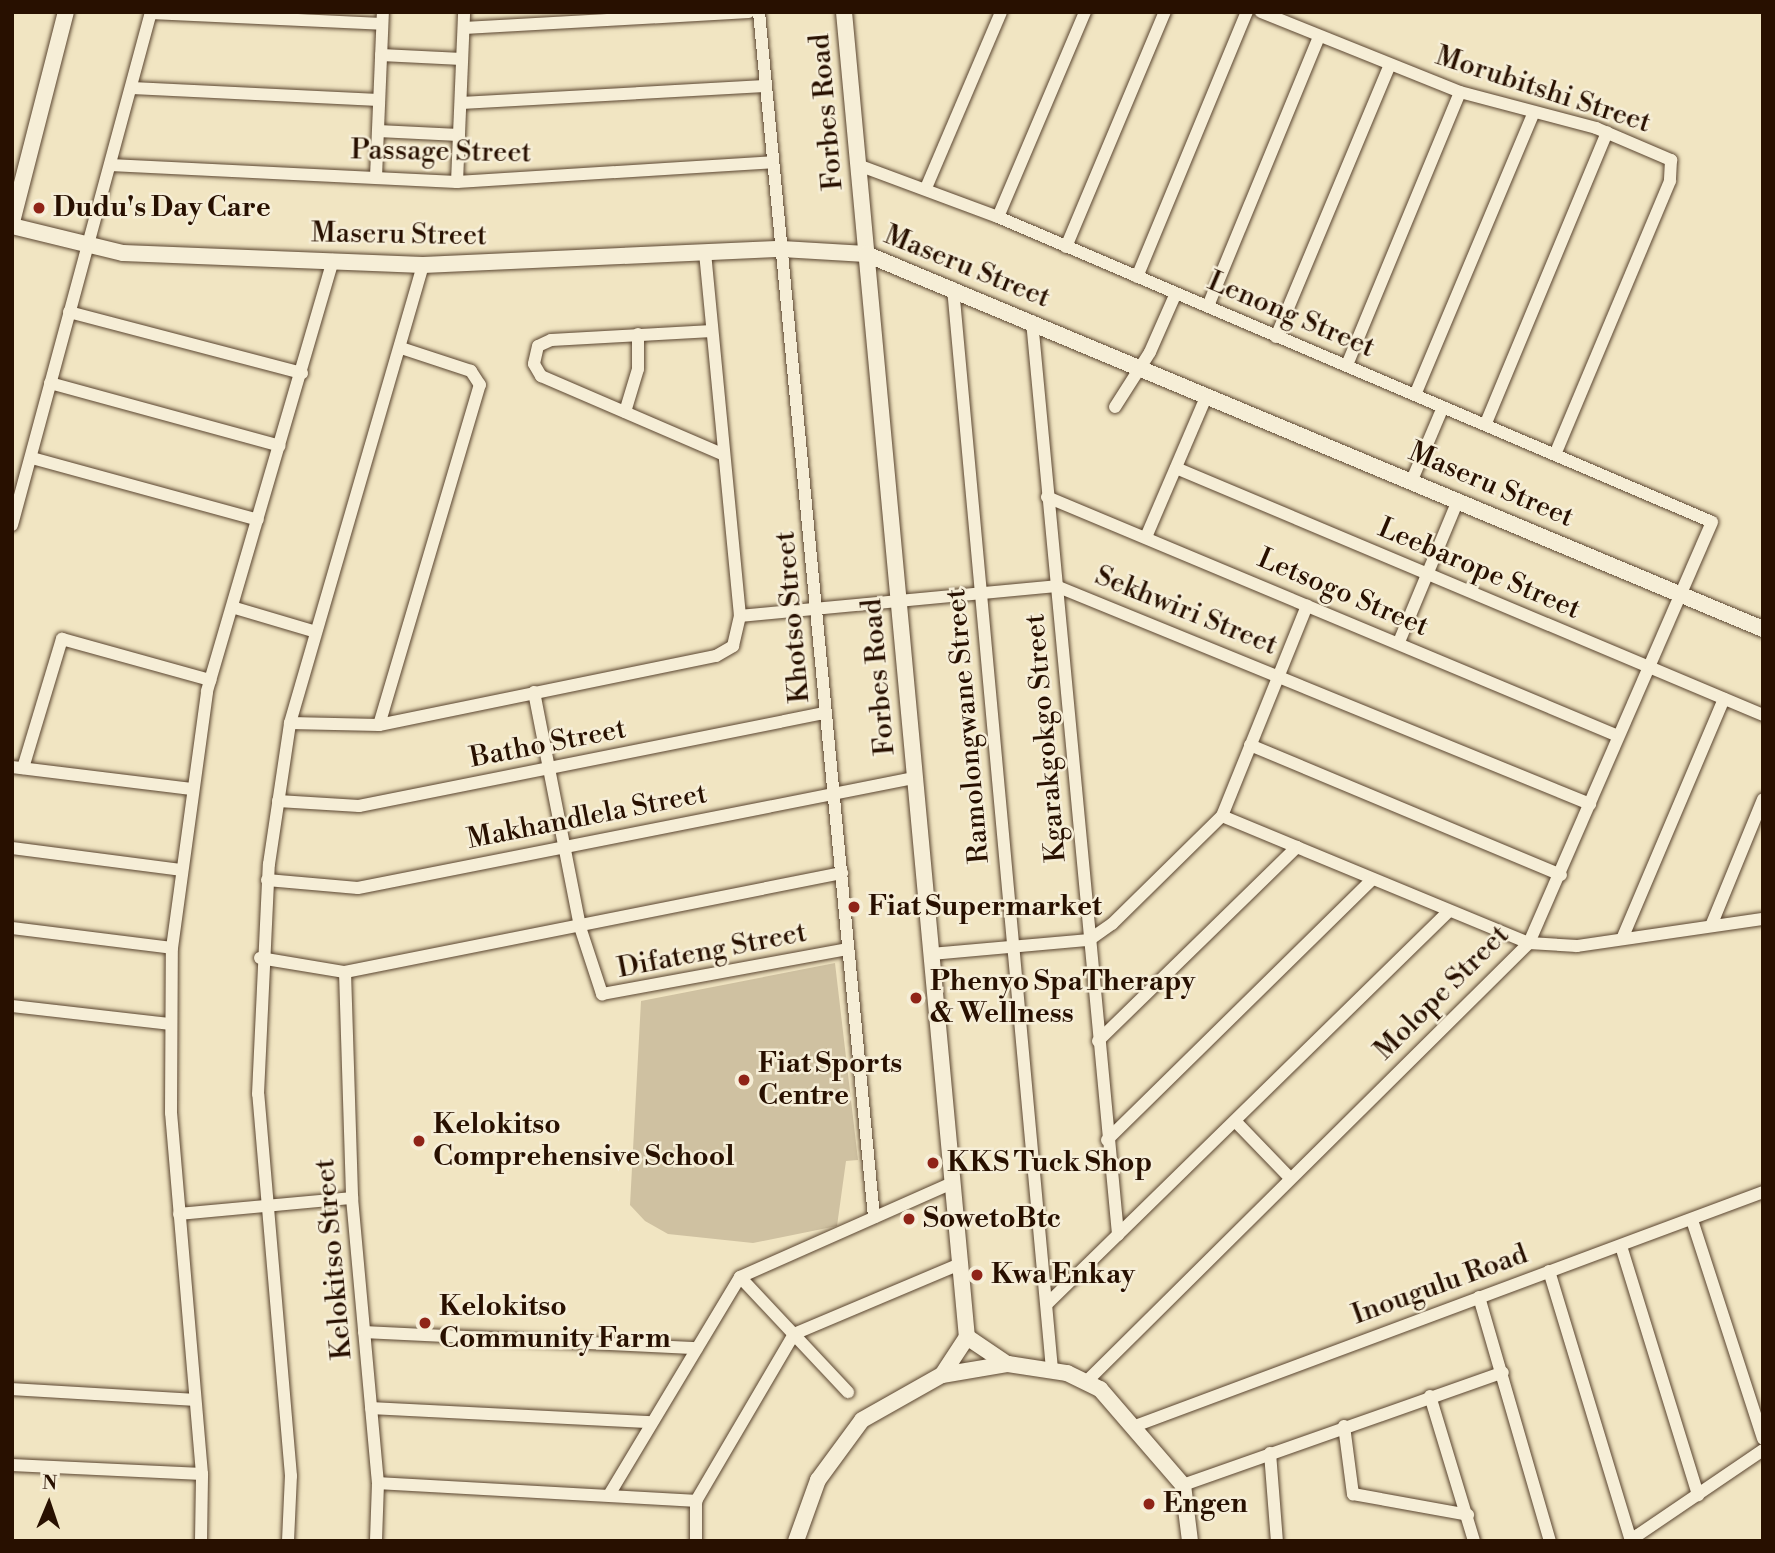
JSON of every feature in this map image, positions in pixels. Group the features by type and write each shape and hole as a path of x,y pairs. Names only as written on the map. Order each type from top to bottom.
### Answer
{"street":[{"path":"12,224 66,12"},
{"path":"457,181 464,12"},
{"path":"464,28 749,12"},
{"name":"Khotso Street","path":"759,12 874,1218"},
{"name":"Forbes Road","path":"844,12 967,1337"},
{"path":"926,188 1001,12"},
{"path":"998,217 1085,12"},
{"path":"1066,247 1165,12"},
{"path":"1137,277 1247,12"},
{"name":"Morubitshi Street","path":"1261,12 1460,92 1607,132 1664,155 1673,169 1556,452"},
{"path":"13,517 32,458 85,247 151,13 382,18 376,177"},
{"path":"1208,306 1319,37"},
{"path":"381,55 462,58"},
{"path":"1276,337 1390,65"},
{"path":"461,103 765,86"},
{"path":"132,88 379,100"},
{"path":"1347,365 1460,92"},
{"path":"1415,395 1533,114"},
{"path":"378,131 459,135"},
{"path":"1486,423 1607,132"},
{"name":"Passage Street","path":"110,165 457,181 772,162"},
{"name":"Lenong Street","path":"858,165 926,188 998,217 1276,337 1704,515"},
{"name":"Maseru Street","path":"12,224 85,247 423,265 782,249 866,254 1032,321 1763,629"},
{"path":"290,723 379,725 723,653 736,640 740,616 705,252"},
{"path":"201,1541 202,1474 179,1214 169,1024 172,948 192,789 210,680 234,608 333,260"},
{"path":"288,1541 291,1476 258,1094 260,958 267,880 290,723 423,265"},
{"name":"Ramolongwane Street","path":"953,288 1052,1369"},
{"path":"1115,407 1176,293"},
{"path":"69,312 302,373"},
{"name":"Kgarakgokgo Street","path":"1032,321 1118,1235"},
{"path":"712,331 551,340 538,346 534,361 541,376 724,455"},
{"path":"625,412 638,369 638,334"},
{"path":"379,725 480,385 471,371 401,348"},
{"path":"50,383 280,446"},
{"path":"1146,537 1207,395"},
{"path":"1412,480 1443,407"},
{"path":"32,458 258,520"},
{"name":"Leebarope Street","path":"1177,468 1763,715"},
{"name":"Letsogo Street","path":"1047,496 1618,736"},
{"path":"1399,642 1458,500"},
{"name":"Molope Street","path":"1088,1380 1529,943 1561,875 1618,736 1711,526 1704,515"},
{"name":"Sekhwiri Street","path":"740,616 1056,586 1590,804"},
{"path":"931,954 1089,940 1222,816 1307,606"},
{"path":"234,608 316,632"},
{"path":"192,789 18,768 62,639 210,680"},
{"name":"Difateng Street","path":"534,692 580,927 596,988 611,996 848,949"},
{"path":"1622,939 1724,699"},
{"name":"Batho Street","path":"278,801 346,808 549,770 826,713"},
{"path":"1251,745 1561,875"},
{"name":"Makhandlela Street","path":"267,880 358,888 914,778"},
{"path":"1711,926 1763,799"},
{"path":"1222,816 1529,943 1577,947 1763,919"},
{"path":"1098,1041 1297,847"},
{"path":"12,848 181,870"},
{"path":"260,958 345,972 842,873"},
{"path":"1107,1140 1372,880"},
{"path":"1047,1304 1449,911"},
{"path":"12,928 172,948"},
{"name":"Kelokitso Street","path":"345,972 352,1198 378,1483 376,1541"},
{"path":"12,1006 169,1024"},
{"path":"1236,1122 1290,1178"},
{"path":"609,1495 740,1277 952,1183"},
{"name":"Inougulu Road","path":"1135,1426 1763,1192"},
{"path":"179,1214 352,1198"},
{"path":"1692,1220 1763,1439"},
{"path":"1621,1246 1698,1495"},
{"path":"696,1541 696,1501 794,1334 960,1265"},
{"path":"1549,1271 1631,1540 1763,1450"},
{"path":"740,1277 848,1392"},
{"path":"1479,1297 1550,1541"},
{"path":"364,1332 697,1348"},
{"path":"942,1375 967,1337 1008,1364"},
{"path":"796,1541 807,1500 848,1434 887,1400 942,1375 1008,1364 1052,1369 1088,1380 1135,1426 1183,1485 1190,1541"},
{"path":"1183,1485 1503,1372"},
{"path":"12,1389 195,1400"},
{"path":"1430,1396 1474,1541"},
{"path":"371,1408 651,1422"},
{"path":"1344,1426 1345,1474 1353,1494 1468,1515"},
{"path":"1270,1453 1277,1541"},
{"path":"12,1465 202,1474"},
{"path":"378,1483 696,1501"}],"shaded area":[{"name":"Fiat Sports Centre","path":"835,963 858,1160 846,1161 837,1226 753,1243 668,1234 645,1221 630,1205 641,1001"}],"place":[{"name":"Dudu's Day Care","path":"39,208"},
{"name":"Fiat Supermarket","path":"854,907"},
{"name":"Phenyo SpaTherapy & Wellness","path":"916,998"},
{"name":"Fiat Sports Centre","path":"744,1080"},
{"name":"Kelokitso Comprehensive School","path":"419,1141"},
{"name":"KKS Tuck Shop","path":"933,1163"},
{"name":"SowetoBtc","path":"909,1219"},
{"name":"Kwa Enkay","path":"977,1275"},
{"name":"Kelokitso Community Farm","path":"425,1323"},
{"name":"Engen","path":"1149,1504"}]}
